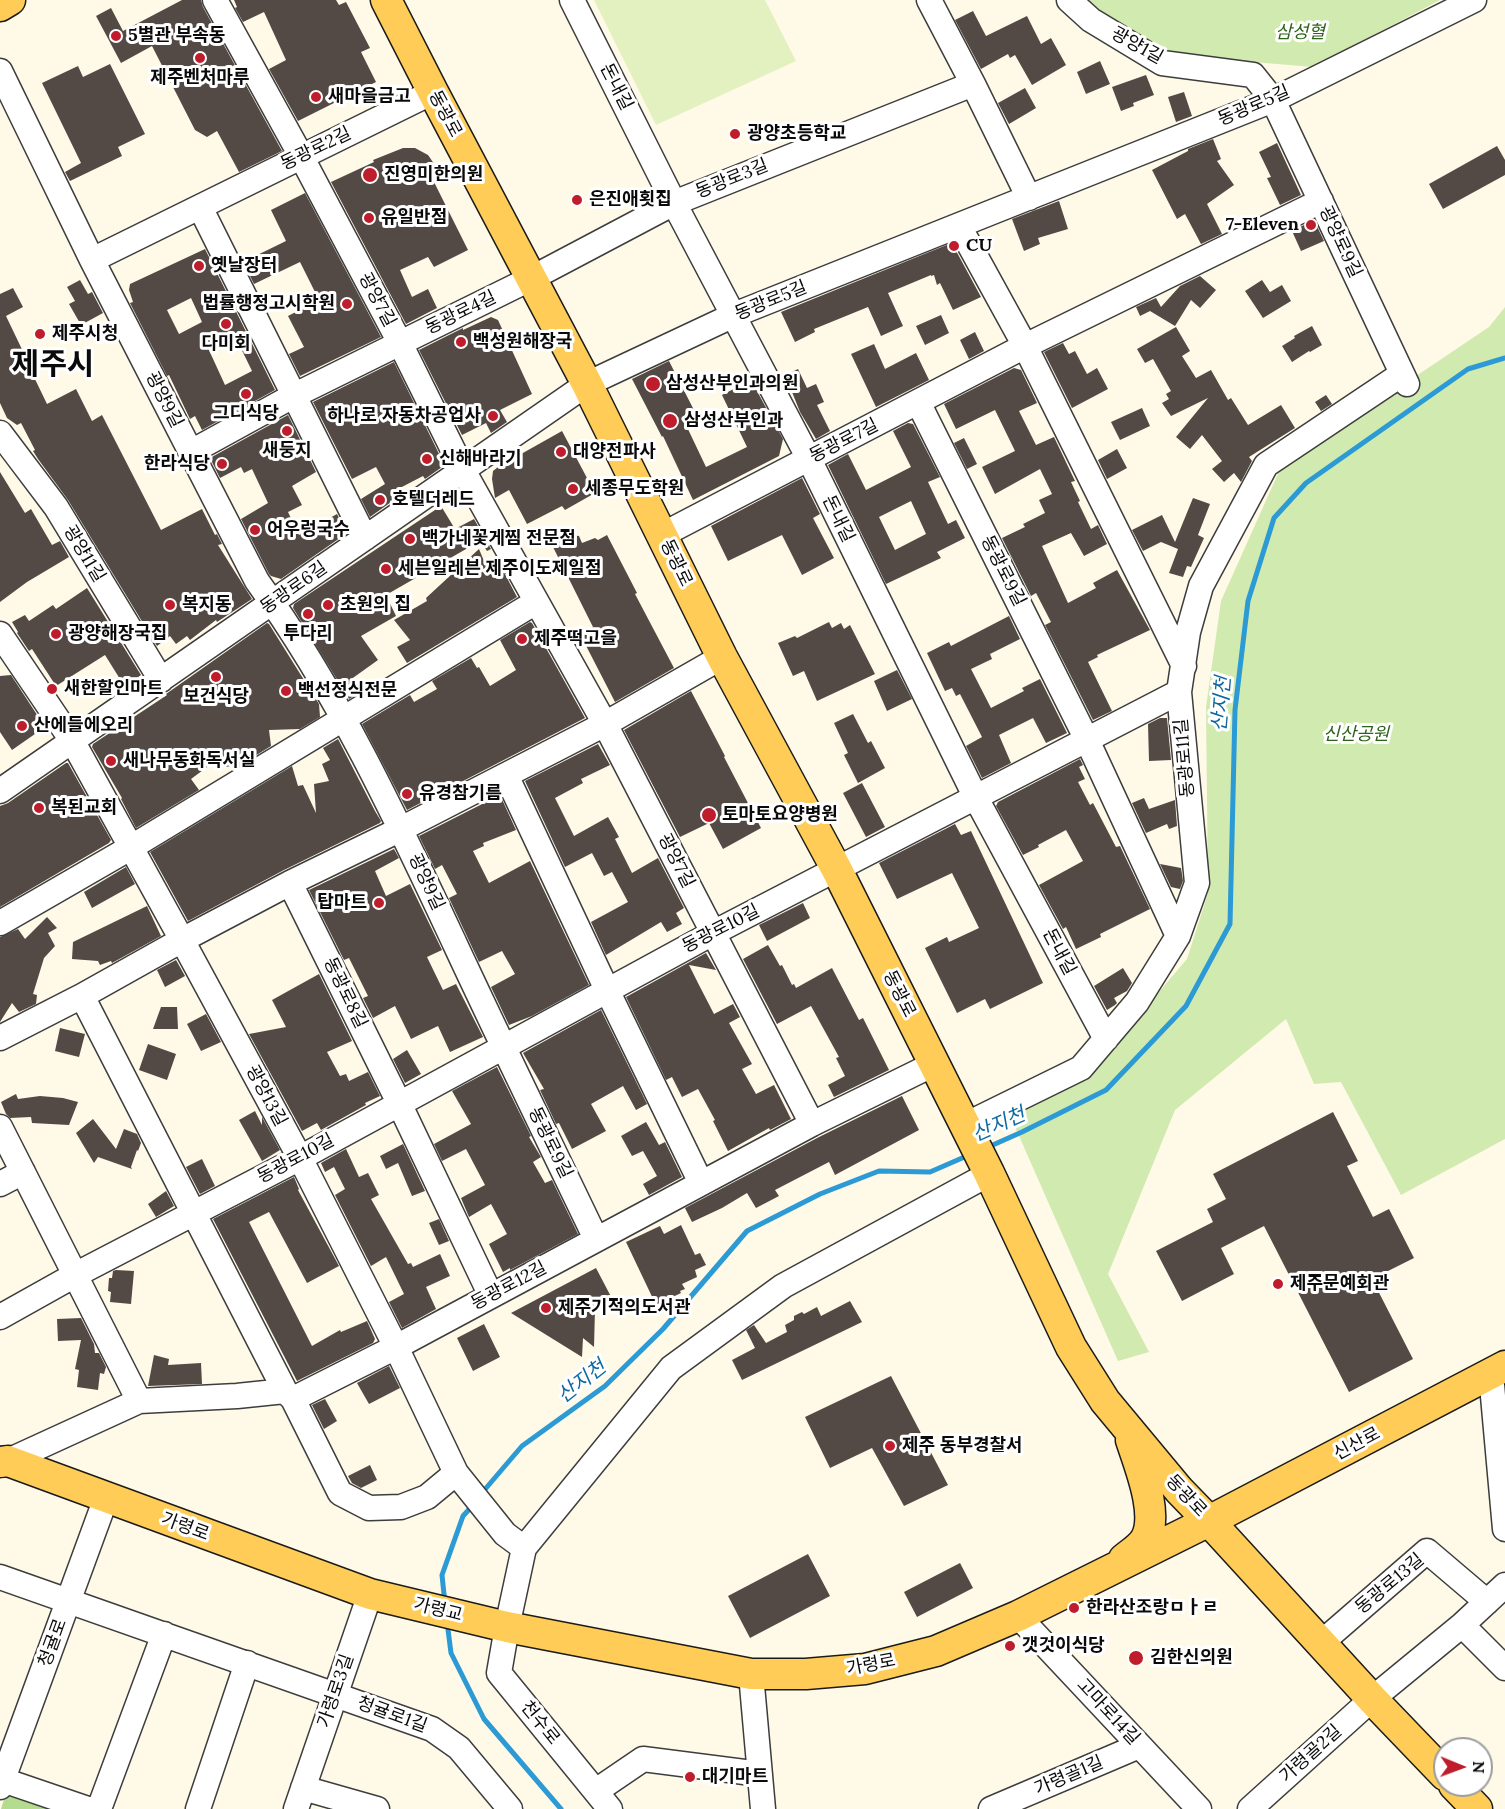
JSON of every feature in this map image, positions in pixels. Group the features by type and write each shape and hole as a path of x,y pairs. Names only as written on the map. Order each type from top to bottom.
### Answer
{"main road":[{"path":"0,6 10,0"},
{"name":"동광로","path":"386,0 587,384 722,657 837,870 989,1173 1071,1347 1105,1401 1179,1490 1433,1763"},
{"name":"신산로","path":"1209,1521 1498,1370"},
{"path":"1110,1570 1141,1545 1147,1537 1149,1525 1149,1501 1128,1428"},
{"name":"가령로","path":"4,1462 370,1594"},
{"name":"가령로","path":"507,1627 751,1674 806,1674 866,1669 936,1651 1018,1616 1209,1521"},
{"name":"가령교","path":"370,1594 507,1627"},
{"path":"1466,1797 1477,1809"}],"street":[{"name":"광양7길","path":"215,0 301,156 400,344 463,471 605,724 812,1124"},
{"name":"돈내길","path":"572,0 674,203 808,459 976,798 1106,1039"},
{"path":"929,0 1029,198"},
{"name":"광양1길","path":"1070,0 1091,20 1162,63 1253,75 1273,100"},
{"name":"동광로5길","path":"587,384 734,315 1273,100 1473,0"},
{"name":"광양9길","path":"0,71 92,260 257,581 273,603 344,719 401,829 503,1047"},
{"name":"동광로3길","path":"532,278 674,203 973,84"},
{"name":"동광로2길","path":"92,260 433,92"},
{"name":"광양로9길","path":"1273,100 1404,379"},
{"name":"동광로7길","path":"662,535 1025,346 1321,201"},
{"path":"200,207 365,538"},
{"path":"959,226 1025,346 1184,666"},
{"name":"동광로4길","path":"191,452 293,396 532,278"},
{"name":"동광로11길","path":"965,1126 1081,1068 1137,1002 1178,936 1197,883 1179,692 1188,632 1200,586 1266,465 1404,379"},
{"name":"동광로6길","path":"0,791 587,384"},
{"name":"동광로9길","path":"918,402 1088,740 1178,936"},
{"name":"광양11길","path":"0,433 56,507 161,680"},
{"path":"0,923 130,848 536,602"},
{"name":"광양13길","path":"0,634 73,742 182,940 300,1158 396,1347 456,1473 505,1534 524,1548"},
{"path":"0,1038 290,883 401,829 605,724 722,657"},
{"path":"837,870 1179,692"},
{"path":"506,775 606,990 701,1183"},
{"name":"동광로10길","path":"0,1317 75,1275 300,1158 606,990 837,870"},
{"name":"동광로8길","path":"290,883 399,1103"},
{"path":"82,996 340,1494 369,1508 401,1507 427,1497 456,1473"},
{"name":"동광로9길","path":"503,1047 596,1239"},
{"name":"동광로12길","path":"4,1462 139,1401 289,1395 396,1347 812,1124 934,1064"},
{"path":"399,1103 491,1296"},
{"path":"0,1127 139,1401"},
{"path":"0,1184 23,1172"},
{"path":"524,1548 671,1368 783,1286 989,1173"},
{"path":"1498,1370 1505,1529"},
{"name":"청귤로","path":"1,1784 106,1498"},
{"name":"천수로","path":"524,1548 499,1673 603,1800"},
{"name":"동광로13길","path":"1321,1643 1427,1551 1487,1602"},
{"name":"청귤로1길","path":"0,1577 432,1729 459,1748 510,1809"},
{"path":"1372,1699 1462,1625 1505,1585"},
{"name":"가령로3길","path":"370,1594 299,1799 377,1809"},
{"name":"고마로14길","path":"1018,1616 1199,1809"},
{"path":"1462,1625 1505,1668"},
{"path":"99,1809 164,1634"},
{"path":"198,1809 246,1663"},
{"path":"751,1674 763,1809"},
{"name":"가령골2길","path":"1250,1809 1372,1699"},
{"name":"가령골1길","path":"997,1808 1140,1746"},
{"path":"603,1800 643,1759 760,1774"},
{"path":"1,1784 88,1809"}],"green space":[{"path":"594,0 765,0 796,61 656,125"},
{"name":"삼성혈","path":"1080,0 1440,0 1313,67 1157,54"},
{"name":"신산공원","path":"1505,307 1505,1139 1401,1195 1341,1082 1314,1084 1286,1019 1175,1110 1108,1274 1149,1352 1118,1361 1009,1113 1089,1074 1187,959 1208,893 1206,707 1221,601 1281,467 1489,327"},
{"path":"7,1790 67,1809 1,1809"}],"building":[{"name":"제주벤처마루","path":"182,0 201,0 282,151 239,172 217,131 207,137 195,130 152,46 121,63 96,16 111,8 123,31"},
{"path":"234,0 336,0 339,5 346,2 370,48 361,52 376,82 298,121 269,69 286,60 264,12 243,22 235,8 237,7"},
{"path":"973,11 986,36 1027,16 1041,44 1051,38 1066,65 1032,85 1015,55 1010,58 1008,54 981,69 955,20"},
{"path":"1100,61 1110,84 1086,94 1077,72"},
{"path":"110,64 145,134 118,147 122,156 70,181 65,172 81,163 42,83 78,66 83,77"},
{"path":"1146,75 1154,95 1133,103 1134,106 1121,111 1112,87"},
{"path":"1025,88 1036,108 1009,124 998,103"},
{"path":"1184,92 1192,116 1176,122 1168,97"},
{"path":"1213,139 1221,159 1217,161 1234,185 1207,204 1222,234 1201,244 1185,214 1177,219 1152,170 1188,149"},
{"path":"1277,143 1301,195 1280,205 1267,178 1271,177 1259,152"},
{"path":"1497,146 1505,160 1505,175 1443,209 1429,184"},
{"path":"403,148 415,148 428,155 437,168 429,172 468,250 434,267 428,257 400,270 412,297 428,289 437,308 406,324 331,182 374,162 373,160"},
{"path":"305,193 381,337 300,376 289,354 304,347 288,316 319,300 300,262 254,284 243,262 286,241 271,210"},
{"path":"1059,201 1068,229 1038,238 1040,244 1024,251 1012,219"},
{"path":"1314,220 1324,241 1301,251 1292,231"},
{"path":"949,244 954,247 981,297 953,310 940,283 937,285 934,275 931,275 888,293 903,326 881,336 868,307 814,329 815,332 795,342 781,312"},
{"path":"205,249 275,390 202,430 195,416 190,419 130,303 133,302 129,290 130,284","holes":["191,298 202,322 179,334 167,310","234,334 252,371 225,385 208,348"]},
{"path":"1200,276 1216,290 1200,308 1191,300 1175,326 1150,311 1140,316 1136,307 1156,298 1161,307 1180,286"},
{"path":"80,280 88,294 92,292 103,313 81,325 69,304 75,301 67,287"},
{"path":"1262,280 1270,292 1282,285 1291,301 1263,318 1245,291"},
{"path":"13,288 23,307 6,316 29,364 31,363 35,374 33,375 47,404 76,389 92,421 102,415 161,530 202,509 222,544 218,545 252,599 217,622 216,620 190,640 187,636 176,644 170,636 157,646 68,500 33,451 35,450 21,423 17,425 7,418 0,403 0,294"},
{"path":"941,315 949,333 925,345 916,326"},
{"path":"491,317 498,320 532,394 500,410 507,422 491,433 486,423 462,435 419,350"},
{"path":"1312,326 1322,345 1292,362 1282,346"},
{"path":"1176,327 1190,351 1182,356 1196,378 1211,370 1228,400 1231,398 1248,425 1281,405 1295,428 1249,457 1252,461 1241,482 1234,473 1224,482 1212,469 1222,461 1202,435 1190,449 1176,437 1208,398 1171,416 1162,403 1169,399 1166,394 1171,391 1153,359 1145,363 1137,349"},
{"path":"975,332 984,351 969,359 960,340"},
{"path":"1063,343 1069,354 1075,351 1087,374 1097,368 1108,389 1072,408 1044,352"},
{"path":"874,344 885,369 916,353 929,380 876,407 851,354"},
{"path":"669,361 698,418 686,425 706,467 747,447 722,395 751,380 783,439 779,456 693,500 663,436 632,379"},
{"path":"394,362 443,462 440,464 442,467 425,479 423,476 398,489 401,495 370,517 361,499 385,484 376,467 352,479 313,402"},
{"path":"1014,368 1021,370 1037,403 1019,411 1036,445 1054,437 1075,481 1071,482 1091,529 1098,525 1107,544 1084,556 1071,533 1042,546 1068,603 1096,588 1093,583 1117,570 1150,630 1097,655 1098,657 1088,662 1112,711 1093,720 1045,625 1051,622 1036,593 1031,596 1002,538 1025,527 1023,524 1045,513 1039,500 1052,494 1040,469 995,494 982,467 1015,451 995,410 956,429 944,404"},
{"path":"798,369 807,388 816,384 824,402 817,405 830,431 816,439 782,377"},
{"path":"1326,395 1332,404 1321,411 1315,402"},
{"path":"1142,408 1150,426 1120,440 1111,422"},
{"path":"288,415 316,472 292,486 302,505 288,512 299,535 337,514 347,533 281,579 269,574 241,519 268,503 252,469 244,473 241,467 220,478 210,458"},
{"path":"908,423 913,424 940,477 928,482 948,524 956,520 965,538 937,552 941,558 886,584 828,465 848,454 866,490 911,467 893,431","holes":["911,501 926,534 895,550 879,517"]},
{"path":"562,431 595,493 565,510 562,506 527,524 509,490 495,498 493,471"},
{"path":"964,438 977,464 967,469 954,443"},
{"path":"1117,449 1127,468 1107,479 1098,460"},
{"path":"0,472 25,513 31,509 52,545 60,541 69,557 27,582 0,602"},
{"path":"802,478 820,514 813,518 834,558 802,575 782,535 728,561 711,526"},
{"path":"1193,498 1210,504 1198,535 1204,538 1191,567 1187,566 1183,577 1169,573 1178,549 1161,542 1143,551 1132,530 1162,515 1175,542"},
{"path":"441,506 455,529 474,519 491,549 487,551 480,541 386,595 396,616 361,636 378,660 350,680 354,696 349,699 293,608 294,604"},
{"path":"571,535 579,536 582,543 595,538 598,540 607,535 674,668 615,702 580,634 593,627 553,547 556,542"},
{"path":"479,549 484,561 496,557 517,597 407,663 397,647 410,640 394,620 427,601 426,598"},
{"path":"87,588 141,675 125,687 105,655 56,686 32,649 29,651 12,622 25,615 29,621 53,605 56,609"},
{"path":"1009,616 1020,639 990,654 992,659 971,669 991,708 1024,691 1022,688 1040,679 1067,733 1046,743 1033,718 999,735 1011,763 982,778 966,746 982,737 960,694 956,696 952,688 945,691 927,653 949,642 951,646"},
{"path":"530,622 585,718 407,810 362,724 410,695 414,702 437,689 432,681 471,658 490,686 516,670 500,640"},
{"path":"829,622 832,628 841,623 844,629 850,625 875,674 817,701 804,671 793,676 778,643 795,636 797,638"},
{"path":"267,623 319,704 320,717 300,729 269,730 271,746 237,767 237,765 225,767 222,756 191,779 199,790 136,828 122,798 92,747 93,744 167,695"},
{"path":"897,670 912,699 887,711 874,681"},
{"path":"11,675 45,727 12,750 0,732 0,676"},
{"path":"691,691 761,828 723,849 709,823 680,837 624,730"},
{"path":"853,714 868,743 871,741 885,768 858,783 844,755 848,753 834,723"},
{"path":"1160,718 1167,718 1171,760 1149,761 1148,724"},
{"path":"338,739 380,823 188,921 150,852 292,766 298,786 303,785 316,813 314,784 329,781 322,764 330,760 323,748"},
{"path":"598,744 610,765 581,779 583,783 555,798 574,836 608,817 619,837 615,839 632,873 658,858 684,908 676,913 682,924 667,932 661,922 606,955 591,922 628,902 612,872 604,876 592,853 565,867 525,781"},
{"path":"1080,759 1083,765 1079,767 1085,779 1078,782 1090,805 1093,803 1116,847 1120,846 1150,909 1076,949 1066,927 1063,929 1039,885 1083,861 1066,830 1023,855 996,806 998,802"},
{"path":"66,763 111,840 0,907 0,806 8,803"},
{"path":"862,783 885,827 866,837 843,793"},
{"path":"500,795 516,830 483,843 484,846 473,851 489,883 530,861 589,985 532,1016 509,1025 491,987 515,974 502,951 479,962 449,898 457,894 442,865 435,869 419,836"},
{"path":"1144,798 1149,809 1175,800 1177,826 1169,829 1167,824 1146,833 1132,803"},
{"path":"955,824 961,835 971,831 1043,983 990,1009 985,999 957,1013 925,948 947,937 949,942 979,928 952,873 897,899 879,863"},
{"path":"394,849 399,858 375,871 386,896 410,884 442,950 427,957 443,990 456,984 483,1037 450,1052 438,1026 411,1039 395,1006 373,1018 363,998 368,996 349,958 344,960 309,890"},
{"path":"1160,864 1181,868 1183,881 1180,889 1171,887"},
{"path":"126,867 135,884 92,908 84,892"},
{"path":"803,903 810,918 767,941 759,925"},
{"path":"147,906 161,936 112,963 111,961 100,965 98,961 72,959 73,942"},
{"path":"47,917 57,928 48,933 55,946 44,958 33,994 37,995 36,1004 19,1012 12,1003 0,1022 0,937 18,929 25,939"},
{"path":"768,945 796,988 832,968 859,1020 863,1018 889,1070 834,1097 828,1085 845,1076 836,1058 839,1057 811,1006 777,1024 743,959"},
{"path":"706,953 716,970 689,965 714,1014 733,1004 740,1017 729,1023 752,1064 742,1069 756,1094 774,1085 791,1119 770,1130 769,1128 728,1151 713,1121 715,1120 698,1089 682,1097 672,1077 666,1080 626,997"},
{"path":"176,960 185,976 165,987 157,970"},
{"path":"1123,968 1132,983 1127,991 1114,998 1117,1003 1107,1010 1094,986"},
{"path":"319,974 352,1041 327,1052 340,1076 346,1074 349,1081 368,1072 380,1096 321,1130 317,1123 302,1131 249,1034 286,1027 272,1000"},
{"path":"161,1007 177,1007 178,1029 153,1029"},
{"path":"601,1010 647,1104 636,1110 623,1086 591,1104 606,1131 572,1149 559,1123 556,1124 540,1090 544,1089 523,1053"},
{"path":"206,1014 221,1042 201,1051 187,1024"},
{"path":"60,1028 85,1034 79,1057 55,1051"},
{"path":"148,1044 176,1054 167,1080 139,1070"},
{"path":"407,1050 421,1074 405,1083 393,1059"},
{"path":"497,1067 531,1136 529,1137 541,1157 533,1162 545,1183 552,1180 578,1234 503,1272 489,1244 507,1234 491,1204 469,1217 461,1198 485,1185 466,1149 442,1161 434,1144 471,1124 452,1091"},
{"path":"16,1094 18,1099 40,1096 78,1102 69,1125 32,1123 31,1117 10,1118 6,1114 1,1102"},
{"path":"902,1096 919,1130 835,1175 829,1162 775,1190 779,1196 756,1208 747,1193 692,1222 685,1208"},
{"path":"255,1111 262,1125 262,1117 280,1150 262,1161 239,1120"},
{"name":"제주문예회관","path":"1333,1112 1358,1161 1347,1166 1373,1217 1389,1209 1414,1258 1372,1279 1413,1359 1349,1392 1264,1226 1221,1248 1234,1274 1182,1301 1156,1251 1213,1222 1207,1209 1226,1199 1213,1174"},
{"path":"93,1119 116,1149 124,1129 137,1134 141,1143 132,1169 98,1157 94,1163 76,1133"},
{"path":"646,1122 659,1145 665,1142 682,1177 649,1195 643,1184 657,1176 643,1151 632,1156 621,1136"},
{"path":"403,1144 425,1191 412,1196 398,1163 386,1169 380,1156"},
{"path":"346,1149 359,1177 368,1173 379,1195 371,1199 408,1264 411,1263 413,1267 440,1254 450,1276 426,1287 436,1309 402,1328 389,1302 404,1294 386,1257 371,1266 335,1195 345,1189 334,1167 325,1172 321,1163"},
{"path":"202,1159 215,1186 200,1194 186,1167"},
{"path":"294,1177 298,1190 339,1266 307,1283 269,1212 249,1222 312,1346 340,1330 341,1332 367,1321 375,1339 373,1343 297,1381 213,1219"},
{"path":"166,1191 174,1206 156,1217 148,1204"},
{"path":"439,1219 449,1241 439,1245 429,1223"},
{"path":"681,1225 695,1255 700,1253 706,1265 695,1270 697,1277 682,1284 685,1289 680,1291 681,1293 656,1305 626,1242 660,1226 664,1234"},
{"path":"596,1268 618,1310 595,1309 594,1347 583,1338 582,1357 511,1313"},
{"path":"113,1271 134,1271 131,1304 110,1302 109,1278 112,1278"},
{"path":"850,1301 862,1322 742,1380 732,1360 755,1348 746,1330 754,1325 766,1343 787,1332 785,1325 802,1312 804,1314 817,1307 821,1316"},
{"path":"81,1318 94,1344 95,1353 99,1353 106,1367 104,1374 100,1373 98,1390 77,1387 79,1370 75,1369 81,1340 58,1341 57,1319"},
{"path":"484,1324 500,1357 473,1371 457,1338"},
{"path":"154,1355 169,1359 168,1365 201,1363 202,1384 148,1386"},
{"path":"389,1366 400,1388 369,1404 357,1383"},
{"path":"891,1376 948,1485 904,1506 872,1448 830,1468 805,1417"},
{"path":"325,1399 337,1421 324,1429 312,1405"},
{"path":"370,1465 377,1480 361,1488 352,1483 348,1476"},
{"path":"808,1554 830,1596 750,1638 728,1596"},
{"path":"960,1563 973,1588 917,1617 904,1592"}],"waterway":[{"name":"산지천","path":"986,1148 1106,1090 1186,1006 1230,924 1235,710 1248,601 1274,518 1306,483 1468,369 1505,358"},
{"name":"산지천","path":"481,1494 522,1446 605,1386 663,1329 747,1231 820,1194 879,1171 930,1172 969,1155"},
{"name":"산지천","path":"445,1604 442,1575 463,1516 474,1504"},
{"name":"산지천","path":"447,1622 451,1653 484,1719 561,1809"}],"place":[{"name":"5별관 부속동","path":"116,36"},
{"name":"제주벤처마루","path":"200,58"},
{"name":"새마을금고","path":"316,97"},
{"name":"광양초등학교","path":"735,134"},
{"name":"진영미한의원","path":"370,175"},
{"name":"은진애횟집","path":"577,200"},
{"name":"유일반점","path":"369,218"},
{"name":"7-Eleven","path":"1311,225"},
{"name":"CU","path":"954,246"},
{"name":"옛날장터","path":"199,266"},
{"name":"법률행정고시학원","path":"347,304"},
{"name":"다미회","path":"226,324"},
{"name":"제주시청","path":"40,334"},
{"name":"백성원해장국","path":"461,342"},
{"name":"삼성산부인과의원","path":"653,384"},
{"name":"그디식당","path":"246,394"},
{"name":"하나로 자동차공업사","path":"493,416"},
{"name":"삼성산부인과","path":"670,421"},
{"name":"새둥지","path":"287,431"},
{"name":"대양전파사","path":"561,452"},
{"name":"신해바라기","path":"427,459"},
{"name":"한라식당","path":"222,464"},
{"name":"세종무도학원","path":"573,489"},
{"name":"호텔더레드","path":"380,500"},
{"name":"어우렁국수","path":"255,530"},
{"name":"백가네꽃게찜 전문점","path":"410,539"},
{"name":"세븐일레븐 제주이도제일점","path":"386,569"},
{"name":"복지동","path":"170,605"},
{"name":"초원의 집","path":"328,605"},
{"name":"투다리","path":"308,614"},
{"name":"광양해장국집","path":"56,634"},
{"name":"제주떡고을","path":"522,639"},
{"name":"보건식당","path":"216,677"},
{"name":"새한할인마트","path":"52,689"},
{"name":"백선정식전문","path":"286,691"},
{"name":"산에들에오리","path":"22,726"},
{"name":"새나무동화독서실","path":"111,761"},
{"name":"유경참기름","path":"407,794"},
{"name":"복된교회","path":"39,808"},
{"name":"토마토요양병원","path":"709,815"},
{"name":"탑마트","path":"379,903"},
{"name":"제주문예회관","path":"1278,1284"},
{"name":"제주기적의도서관","path":"546,1308"},
{"name":"제주 동부경찰서","path":"890,1446"},
{"name":"한라산조랑ㅁㅏㄹ","path":"1074,1608"},
{"name":"갯것이식당","path":"1010,1646"},
{"name":"김한신의원","path":"1136,1658"},
{"name":"대기마트","path":"690,1777"}],"district":[{"name":"제주시","path":"53,365"}]}
